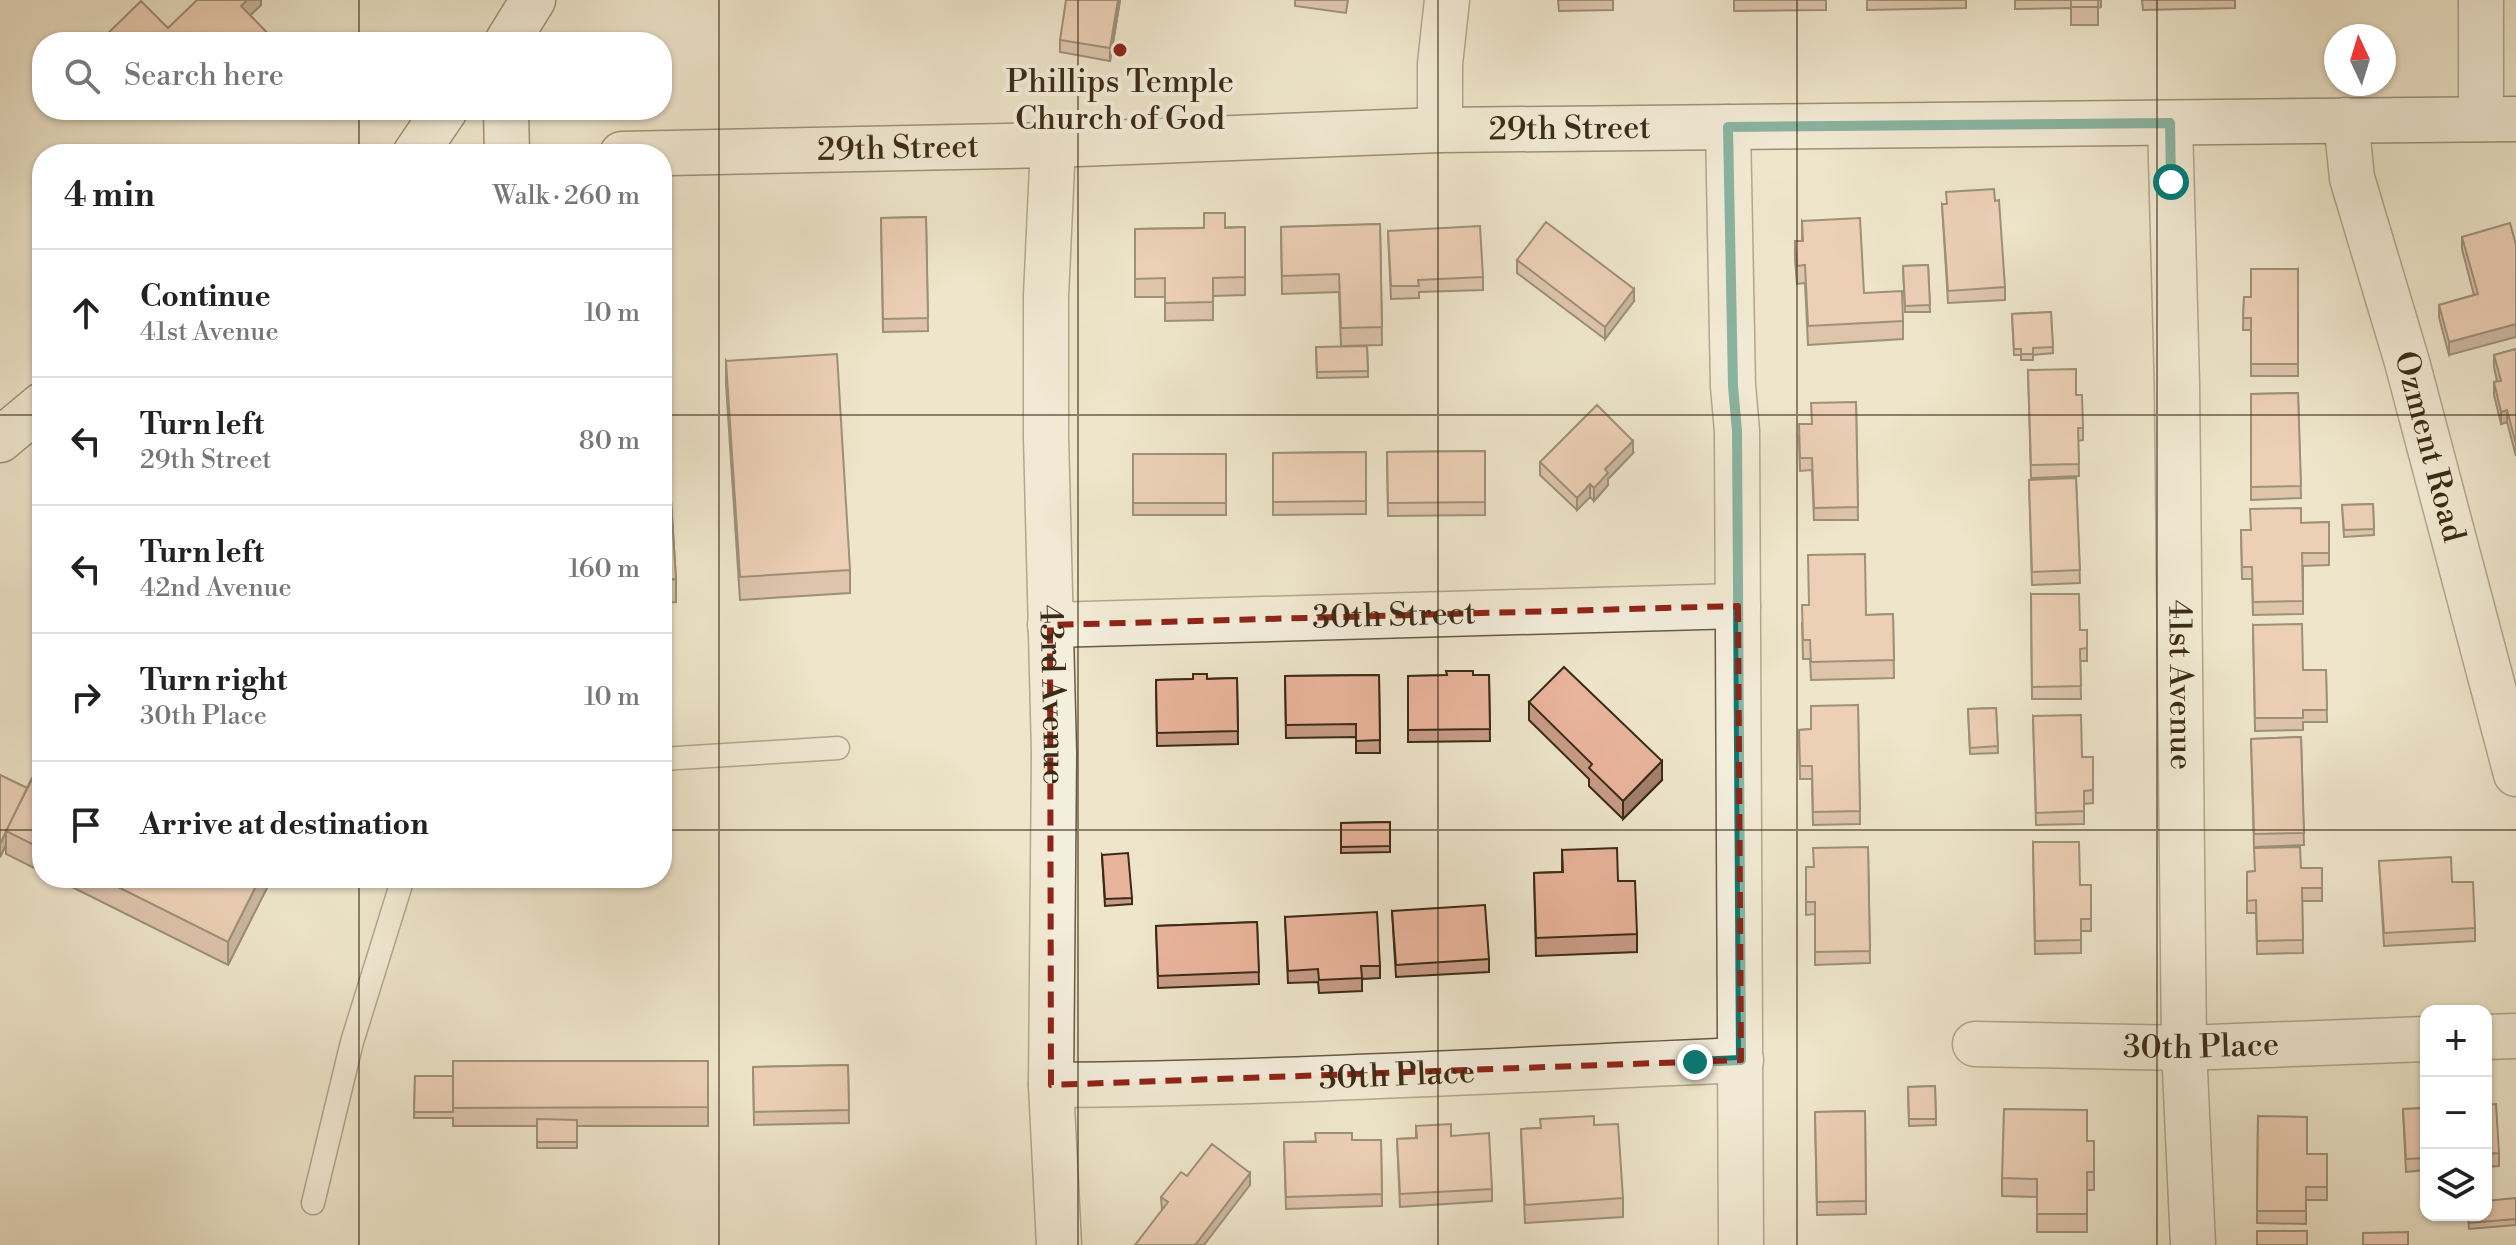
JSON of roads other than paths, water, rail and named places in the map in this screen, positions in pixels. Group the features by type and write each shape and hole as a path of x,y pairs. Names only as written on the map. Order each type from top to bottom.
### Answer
{"street":[{"path":"513,32 533,0"},
{"path":"1440,130 1440,64 1447,0"},
{"path":"2481,0 2499,119"},
{"name":"29th Street","path":"672,153 1053,145 1440,130 2499,119"},
{"path":"422,144 438,120"},
{"path":"506,120 507,144"},
{"name":"Ozment Road","path":"2346,120 2352,178 2407,362 2516,774"},
{"name":"41st Avenue","path":"2170,123 2177,383 2184,1048 2193,1245"},
{"path":"1728,127 1733,386 1737,431 1741,1245"},
{"name":"43rd Avenue","path":"1053,145 1046,296 1046,436 1054,753 1051,1085 1059,1245"},
{"path":"0,440 32,413"},
{"name":"30th Street","path":"1050,625 1738,606"},
{"path":"2492,1037 2516,1036"},
{"name":"30th Place","path":"1975,1044 2184,1048 2420,1039"},
{"name":"30th Place","path":"1051,1085 1414,1076 1741,1060"}],"lane":[{"path":"672,758 838,748"},
{"path":"313,1203 352,1042 400,888"}],"place":[{"name":"Phillips Temple Church of God","path":"1120,50"}]}
